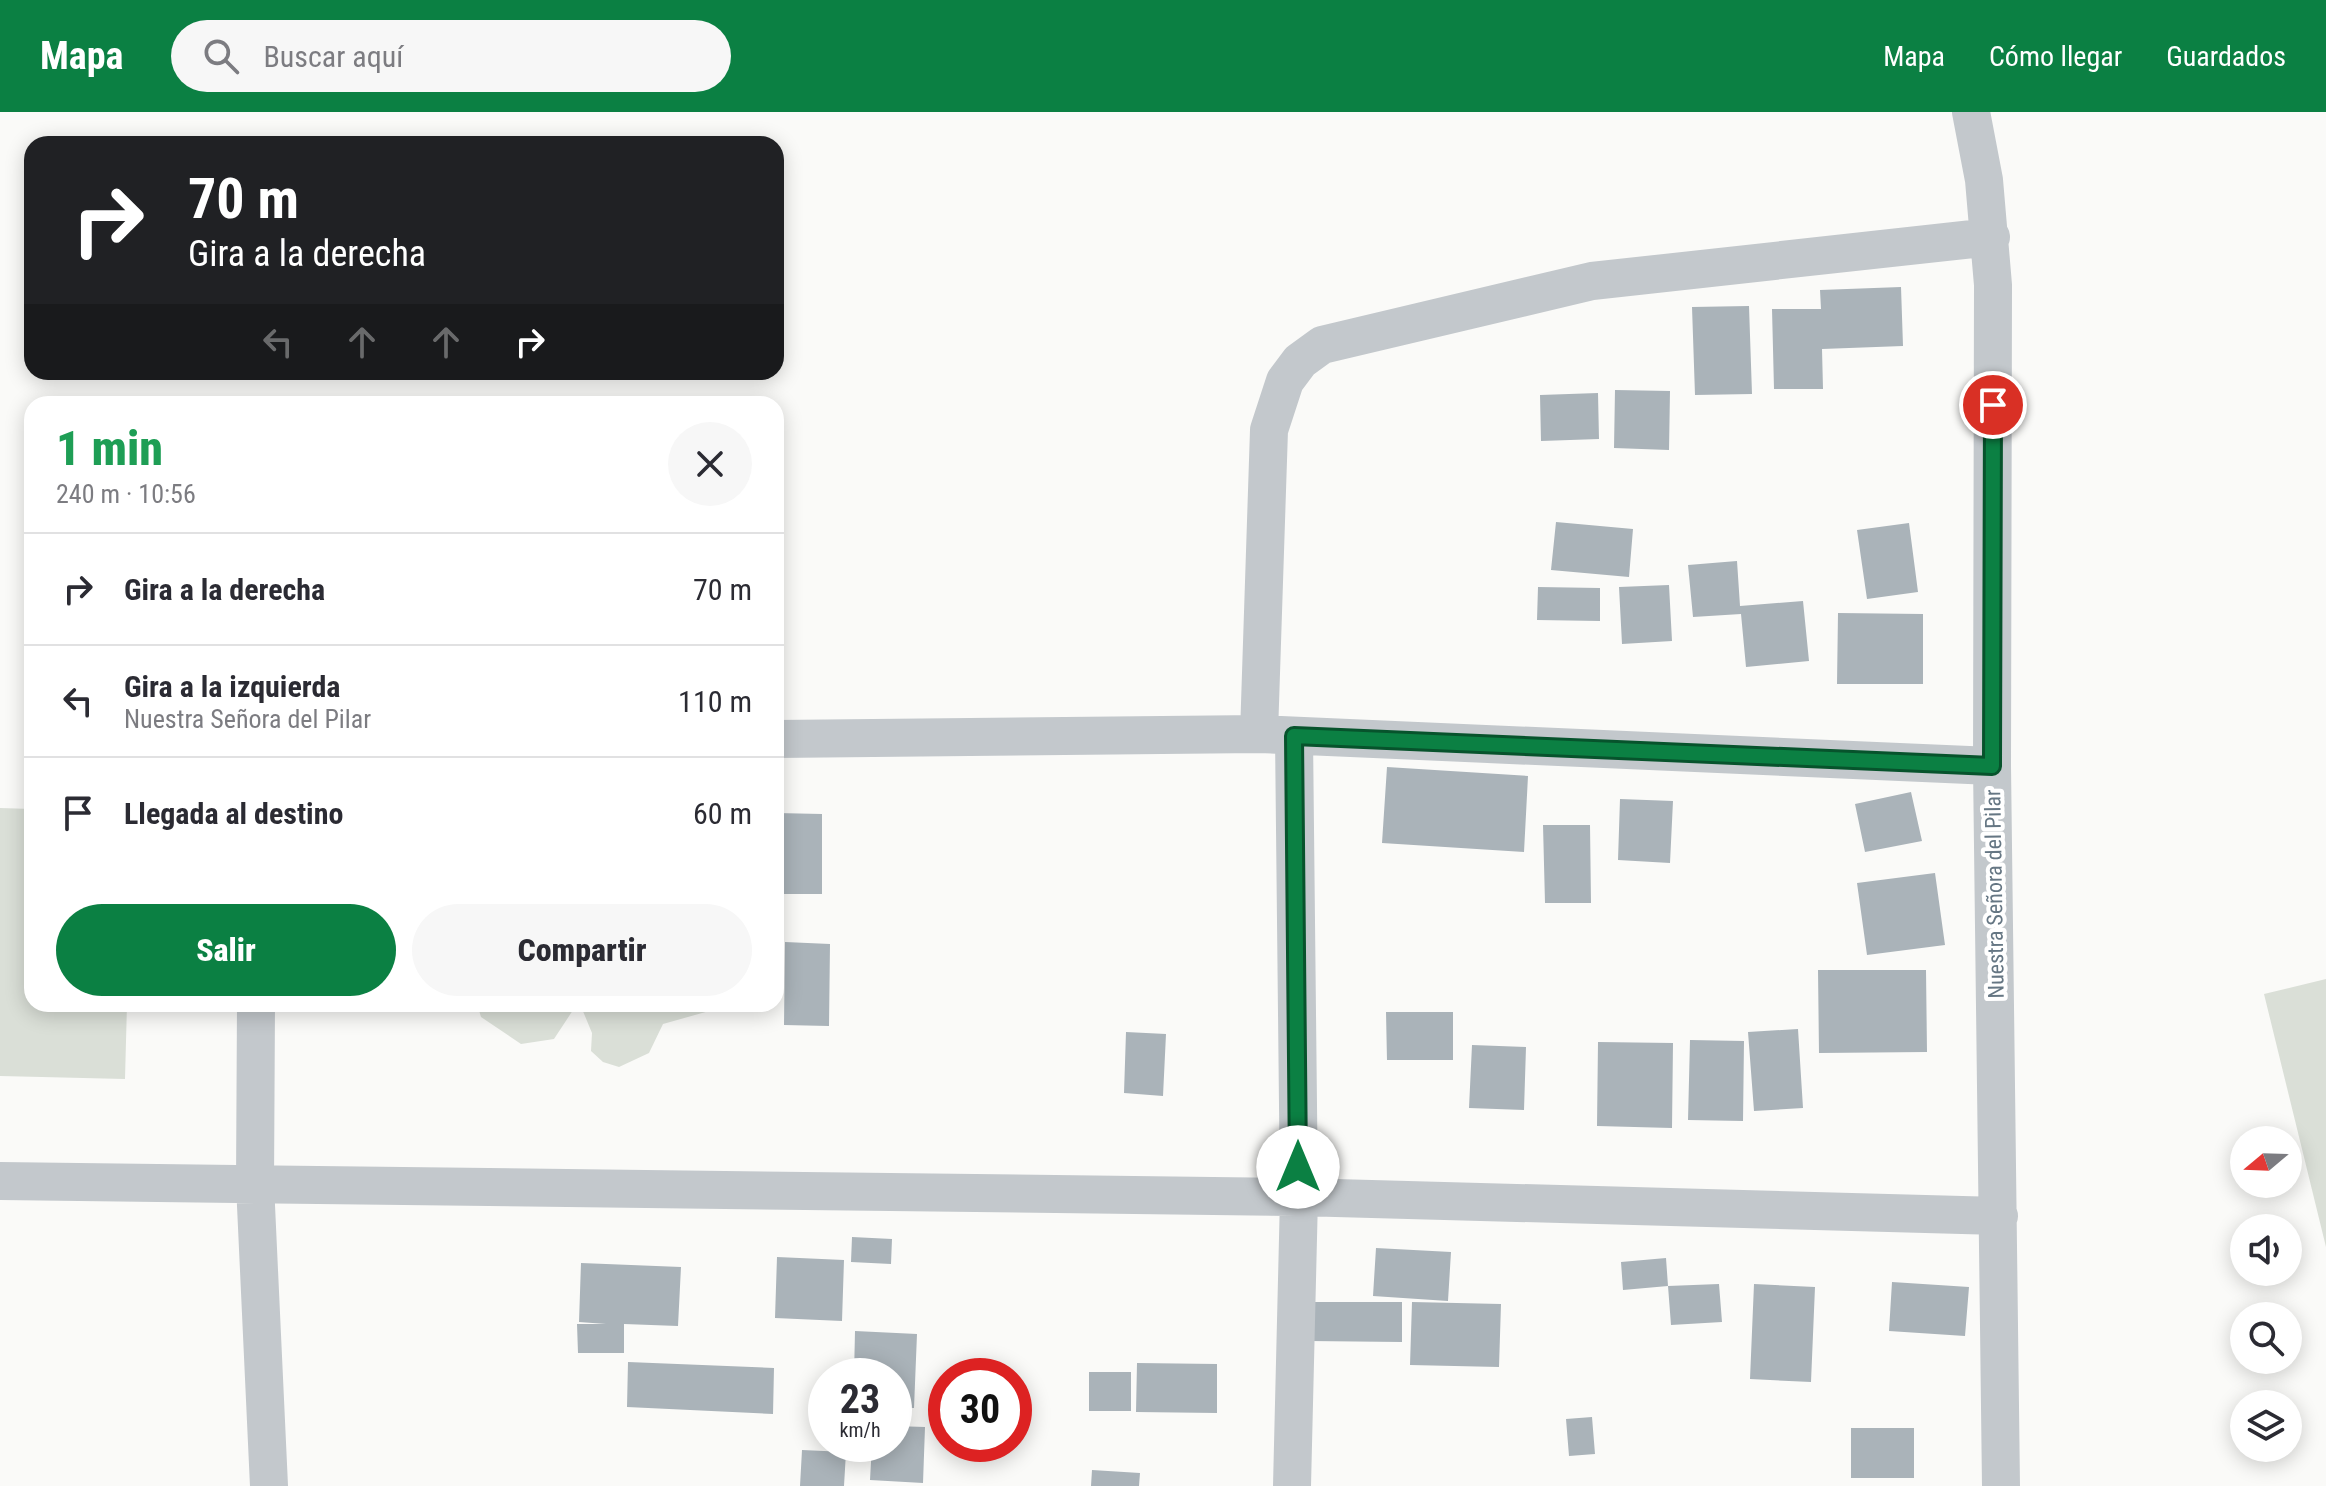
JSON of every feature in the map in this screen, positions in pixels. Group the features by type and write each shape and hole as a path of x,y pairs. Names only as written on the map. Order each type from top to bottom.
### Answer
{"street":[{"name":"Nuestra Señora del Pilar","path":"1971,112 1991,237 1992,766 2001,1486"},
{"path":"1292,1486 1299,1197 1277,735 1269,430 1285,381 1300,361 1322,345 1592,281 1991,237"},
{"path":"784,739 1277,735 1992,766"},
{"path":"256,1012 255,1184 269,1486"},
{"path":"0,1181 1299,1197 1999,1216"}],"shaded area":[{"path":"0,808 24,809 24,1012 127,1012 125,1079 0,1076"},
{"path":"2326,979 2326,1247 2302,1149 2302,1126 2296,1126 2264,994"},
{"path":"479,1012 572,1012 554,1039 521,1044 481,1017"},
{"path":"583,1012 706,1012 663,1024 649,1053 619,1067 603,1062 591,1051 592,1033"}],"building":[{"path":"1901,287 1903,346 1822,349 1823,389 1774,389 1772,309 1821,309 1820,290"},
{"path":"1749,306 1752,394 1695,395 1692,307"},
{"path":"1615,390 1670,391 1669,450 1614,448"},
{"path":"1598,393 1599,439 1541,441 1540,395"},
{"path":"1556,522 1633,529 1629,577 1551,570"},
{"path":"1909,523 1918,592 1867,599 1857,530"},
{"path":"1737,561 1740,606 1803,601 1809,661 1746,667 1741,614 1693,617 1688,565"},
{"path":"1669,585 1672,641 1622,644 1619,587"},
{"path":"1538,587 1600,588 1600,621 1537,620"},
{"path":"1838,613 1923,614 1923,684 1837,684"},
{"path":"1387,767 1528,776 1524,852 1382,843"},
{"path":"1911,792 1922,841 1865,852 1855,804"},
{"path":"1620,799 1673,801 1670,863 1618,860"},
{"path":"784,813 822,814 822,894 784,894"},
{"path":"1543,825 1590,825 1591,903 1545,903"},
{"path":"1935,873 1945,945 1867,955 1857,883"},
{"path":"785,942 830,944 829,1026 784,1025"},
{"path":"1818,970 1926,970 1927,1052 1819,1053"},
{"path":"1386,1012 1453,1012 1453,1060 1387,1060"},
{"path":"1798,1029 1803,1108 1754,1111 1748,1032"},
{"path":"1126,1032 1166,1034 1163,1096 1124,1093"},
{"path":"1690,1040 1744,1041 1743,1121 1688,1120"},
{"path":"1598,1042 1673,1043 1672,1128 1597,1126"},
{"path":"1472,1045 1526,1047 1524,1110 1469,1108"},
{"path":"852,1237 892,1239 891,1264 851,1262"},
{"path":"1376,1248 1451,1252 1448,1301 1373,1296"},
{"path":"777,1257 844,1260 842,1321 775,1318"},
{"path":"1666,1258 1668,1286 1623,1290 1621,1262"},
{"path":"581,1263 681,1267 678,1326 624,1324 624,1353 578,1353 577,1324 606,1324 579,1322"},
{"path":"1892,1282 1969,1287 1965,1336 1889,1331"},
{"path":"1719,1284 1722,1322 1671,1325 1668,1286"},
{"path":"1754,1284 1815,1287 1811,1382 1750,1379"},
{"path":"1309,1302 1402,1302 1402,1342 1309,1341"},
{"path":"1412,1302 1501,1304 1499,1367 1410,1365"},
{"path":"855,1331 917,1334 914,1408 912,1358 854,1358"},
{"path":"628,1362 774,1368 773,1414 627,1407"},
{"path":"1137,1363 1217,1364 1217,1413 1136,1412"},
{"path":"1089,1372 1131,1372 1131,1411 1089,1411"},
{"path":"1592,1417 1595,1454 1569,1456 1566,1419"},
{"path":"912,1427 925,1427 923,1483 870,1480 871,1462 912,1462"},
{"path":"1851,1428 1914,1428 1914,1478 1851,1478"},
{"path":"802,1450 808,1450 808,1462 845,1462 844,1486 800,1486"},
{"path":"1092,1470 1140,1473 1139,1486 1091,1486"}],"route":[{"path":"1298,1167 1294,736 1992,766 1993,405"}]}
